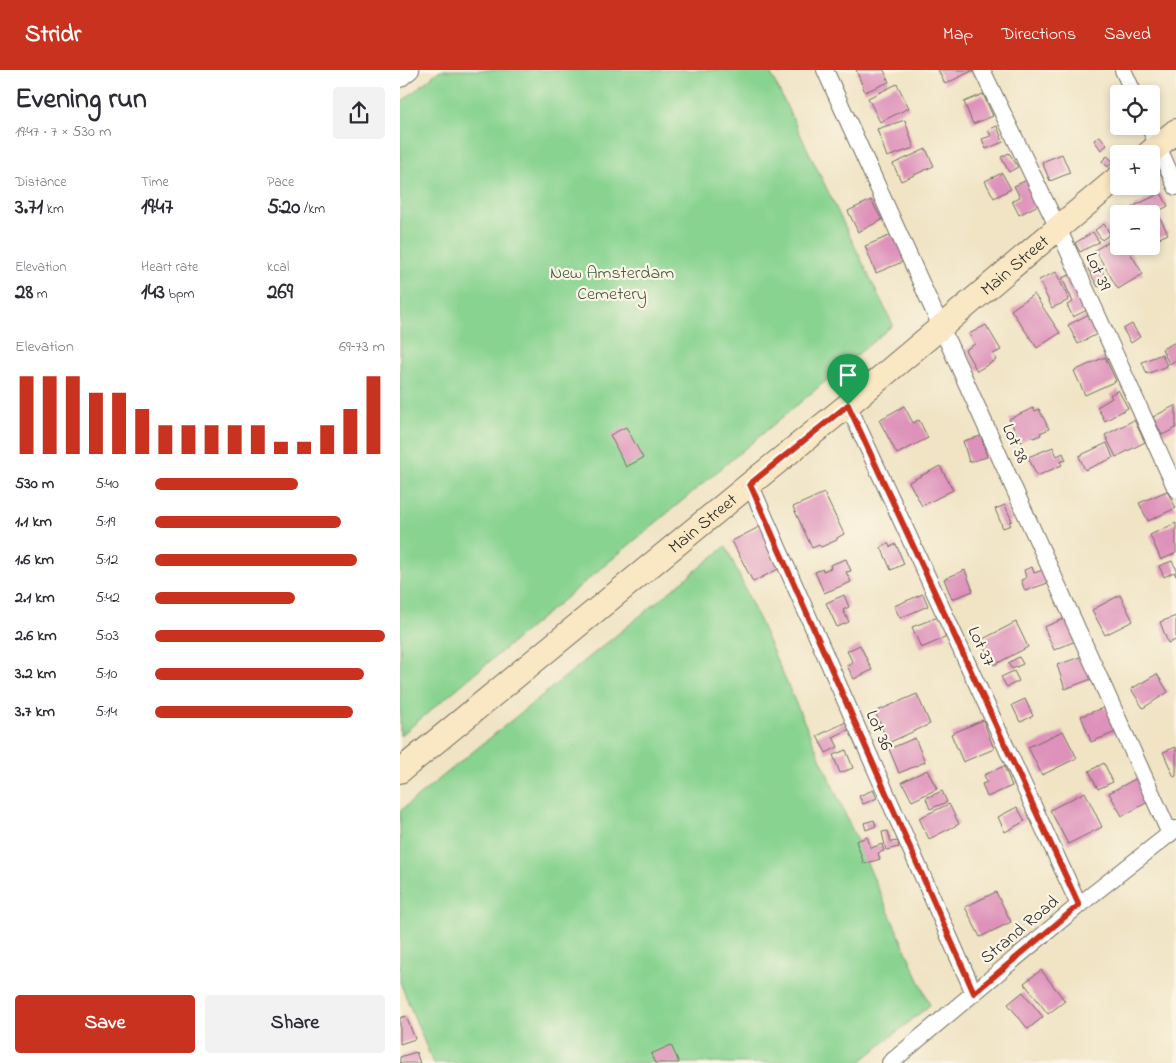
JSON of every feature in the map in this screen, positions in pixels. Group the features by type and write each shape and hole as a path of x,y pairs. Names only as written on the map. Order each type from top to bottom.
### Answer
{"street":[{"path":"400,79 411,70"},
{"name":"Lot 38","path":"825,70 1173,831"},
{"name":"Lot 39","path":"982,70 1058,228 1176,489"},
{"path":"1122,70 1130,85"},
{"path":"1176,131 1151,142 1176,187"},
{"name":"Main Street","path":"400,771 848,405 1110,185"},
{"name":"Lot 37","path":"848,405 1079,905"},
{"name":"Lot 36","path":"750,484 974,993"},
{"name":"Strand Road","path":"890,1063 1079,905 1173,831"}],"green space":[{"name":"New Amsterdam Cemetery","path":"440,70 769,70 893,325 400,736 400,103"},
{"path":"726,546 930,1005 859,1063 433,1063 400,982 400,811"}],"building":[{"path":"856,70 884,70 889,82 865,92"},
{"path":"938,70 974,70 945,84"},
{"path":"897,84 909,108 880,122 868,98"},
{"path":"983,94 993,116 973,124 964,102"},
{"path":"905,120 914,148 887,157 877,129"},
{"path":"997,126 1003,142 986,149 982,139 991,136 988,130"},
{"path":"1100,136 1107,145 1101,150 1094,140"},
{"path":"926,149 934,166 901,181 893,164"},
{"path":"1009,153 1018,167 1009,172 1001,157"},
{"path":"1062,154 1070,173 1050,181 1042,162"},
{"path":"1107,156 1110,158 1110,165 1108,167 1102,161"},
{"path":"1002,173 1011,189 994,198 985,181"},
{"path":"1029,179 1040,204 1019,215 1012,201 1020,197 1014,186"},
{"path":"1160,193 1168,206 1160,210 1160,205 1136,205 1160,195"},
{"path":"871,200 882,220 858,232 848,211"},
{"path":"1160,218 1168,234 1160,238"},
{"path":"1104,224 1110,234 1102,240 1095,230"},
{"path":"1093,232 1099,242 1080,252 1075,243"},
{"path":"896,233 907,260 876,273 865,246"},
{"path":"1110,241 1110,255 1131,255 1143,274 1118,289 1095,250"},
{"path":"1098,264 1108,282 1098,287 1088,269"},
{"path":"1056,272 1069,300 1052,308 1039,280"},
{"path":"1075,273 1091,308 1073,317 1067,305 1073,302 1062,278"},
{"path":"1034,294 1060,333 1037,348 1011,310"},
{"path":"1091,313 1101,332 1078,344 1068,325"},
{"path":"1132,324 1140,337 1131,343 1123,329"},
{"path":"986,325 1001,350 993,354 996,360 977,371 965,350 975,344 969,334"},
{"path":"1176,342 1176,360 1169,364 1162,349"},
{"path":"1162,354 1167,366 1147,374 1142,362"},
{"path":"1105,357 1116,381 1085,395 1074,371"},
{"path":"1118,390 1128,408 1105,421 1097,407 1112,398 1110,395"},
{"path":"1176,405 1176,428 1162,435 1153,417"},
{"path":"904,406 913,423 919,420 928,438 897,454 879,420"},
{"path":"1033,408 1035,411 1039,409 1049,429 1040,433 1041,435 1033,438 1032,436 1021,442 1009,419"},
{"path":"1134,420 1145,442 1116,457 1105,435"},
{"path":"626,427 643,458 626,467 610,435"},
{"path":"981,436 987,457 969,462 963,441"},
{"path":"1107,443 1113,458 1085,470 1079,456"},
{"path":"1053,447 1057,456 1063,453 1066,460 1060,462 1062,465 1037,476 1028,457"},
{"path":"940,466 953,490 922,506 909,482"},
{"path":"1167,491 1176,508 1148,521 1139,503"},
{"path":"824,493 844,534 837,538 837,540 821,547 819,545 812,548 793,507"},
{"path":"1005,505 1012,521 1009,522 1011,525 1003,528 995,509"},
{"path":"1176,523 1176,553 1161,560 1150,535"},
{"path":"761,526 782,567 753,582 732,541"},
{"path":"888,543 890,547 896,544 904,564 891,570 881,547"},
{"path":"846,559 851,571 846,572 851,582 824,593 815,572 831,568 830,565"},
{"path":"1172,561 1176,567 1176,576 1174,572 1164,577 1159,566"},
{"path":"1032,567 1034,573 1043,570 1048,583 1025,591 1021,580 1026,578 1024,570"},
{"path":"965,570 973,591 952,599 944,579"},
{"path":"923,594 928,606 900,618 894,606"},
{"path":"844,595 849,607 843,610 849,622 837,627 826,603"},
{"path":"1120,595 1133,621 1105,635 1092,610"},
{"path":"1176,616 1176,640 1168,643 1160,622"},
{"path":"938,617 947,637 921,648 912,627"},
{"path":"1069,617 1078,640 1054,650 1044,627"},
{"path":"1016,622 1028,647 994,665 981,640"},
{"path":"860,645 872,670 854,679 847,666 853,663 847,651"},
{"path":"1086,655 1094,678 1065,689 1057,665"},
{"path":"1019,657 1023,664 1012,669 1008,663"},
{"path":"1014,671 1019,681 1007,687 1001,677"},
{"path":"1157,674 1168,692 1143,708 1131,689"},
{"path":"917,694 930,724 888,743 875,712"},
{"path":"1025,699 1033,716 1020,722 1012,705"},
{"path":"1106,707 1116,732 1091,742 1081,716"},
{"path":"983,720 994,749 963,762 951,734"},
{"path":"846,722 850,729 833,737 838,747 826,753 817,736"},
{"path":"1063,731 1077,758 1042,775 1028,747"},
{"path":"915,738 925,762 899,773 889,749"},
{"path":"1176,747 1176,776 1174,777 1163,752"},
{"path":"846,750 853,768 840,773 833,755"},
{"path":"1104,763 1113,782 1098,789 1089,771"},
{"path":"1004,766 1012,786 987,797 982,784 987,782 984,775"},
{"path":"927,770 937,789 912,801 902,782"},
{"path":"1139,777 1152,800 1122,816 1109,793"},
{"path":"873,790 877,798 863,804 859,796"},
{"path":"942,791 947,802 930,809 926,798"},
{"path":"1085,792 1102,827 1068,844 1050,810"},
{"path":"949,804 959,824 929,839 919,818"},
{"path":"1017,807 1025,821 1005,832 998,817"},
{"path":"874,820 876,826 866,830 864,823"},
{"path":"888,831 891,842 898,841 899,847 886,850 882,832"},
{"path":"867,837 871,848 882,844 884,851 878,853 880,859 864,864 856,841"},
{"path":"996,892 1011,922 980,937 965,907"},
{"path":"1041,970 1065,1001 1048,1014 1024,983"},
{"path":"1023,992 1043,1017 1028,1029 1008,1004"},
{"path":"406,1016 415,1039 400,1044 400,1018"},
{"path":"671,1045 679,1063 655,1063 651,1054"},
{"path":"416,1052 420,1063 400,1063 400,1057"}],"route":[{"path":"848,405 1079,905 974,993 750,484 848,405"}]}
